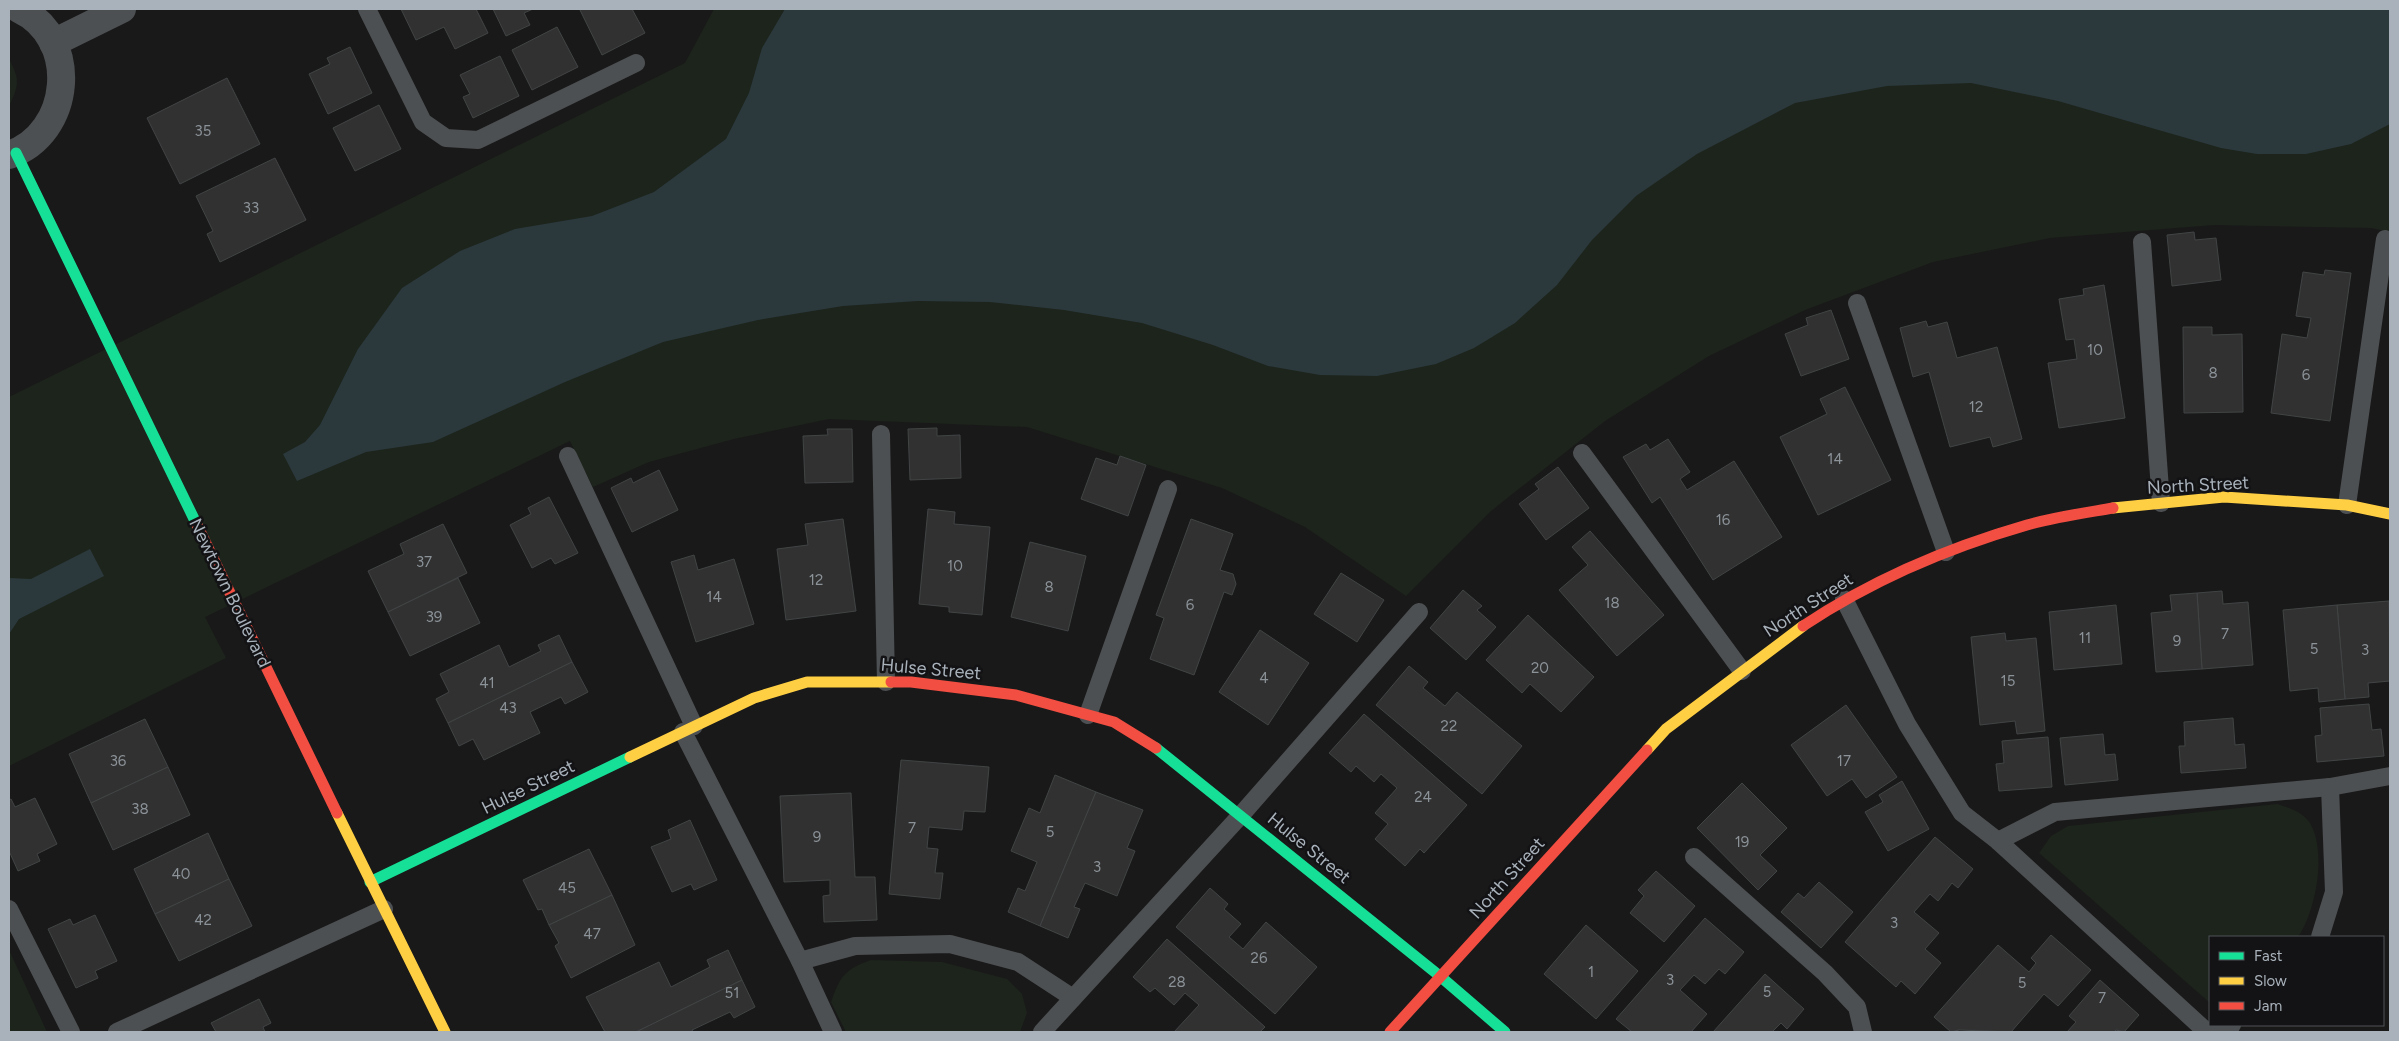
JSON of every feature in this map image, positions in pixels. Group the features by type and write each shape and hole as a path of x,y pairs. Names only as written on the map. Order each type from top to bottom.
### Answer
{"street":[{"name":"Newtown Boulevard","path":"19,9 34,19 54,43 62,70 62,85 58,106 48,125 40,136 12,154 445,1032"},
{"path":"54,43 122,9"},
{"name":"North Street","path":"1390,1032 1666,729 1742,671 1844,599 1926,559 1946,552 2028,525 2116,507 2224,497 2347,505 2390,514"},
{"name":"Hulse Street","path":"370,882 754,698 807,682 912,682 1016,695 1114,722 1162,751 1441,977 1505,1032"}],"lane":[{"path":"367,9 423,122 446,138 478,140 636,63"},
{"path":"2347,505 2385,239"},
{"path":"2142,242 2161,503"},
{"path":"1857,303 1946,552"},
{"path":"881,434 886,682"},
{"path":"1582,453 1742,671"},
{"path":"568,456 689,729 833,1032"},
{"path":"1088,715 1168,489"},
{"path":"1844,599 1907,724 1962,813 1998,842 2207,1032"},
{"path":"1042,1032 1241,815 1419,612"},
{"path":"1998,842 2054,812 2330,787 2390,776"},
{"path":"2320,936 2334,892 2330,787"},
{"path":"1694,857 1825,974 1857,1007 1863,1032"},
{"path":"9,909 71,1032"},
{"path":"117,1032 384,909"},
{"path":"800,961 855,946 950,944 1018,962 1073,998"},
{"path":"2219,1032 2230,1026"}],"shaded area":[{"path":"714,9 2390,9 2390,232 2371,228 2214,225 2050,238 1933,262 1805,310 1709,356 1605,421 1491,511 1406,596 1305,527 1222,488 1027,427 829,419 734,439 649,462 593,487 570,441 205,617 226,658 9,766 9,397 685,63"},
{"path":"785,9 2390,9 2390,124 2351,144 2306,154 2257,154 2221,148 2058,101 1971,83 1887,86 1795,103 1697,154 1636,196 1592,240 1557,285 1515,323 1474,348 1436,364 1377,376 1320,375 1268,366 1213,345 1142,323 1064,310 990,302 918,301 843,306 758,320 663,342 565,382 433,442 366,452 297,481 283,454 305,442 320,425 358,349 402,288 460,251 515,229 592,216 654,192 726,139 749,93 762,48"},
{"path":"9,59 17,82 15,93 9,106"},
{"path":"90,549 104,576 19,619 9,634 9,578 31,579"},
{"path":"2277,804 2304,816 2310,823 2315,835 2318,849 2317,881 2310,912 2299,936 2209,936 2209,1002 2039,853 2051,836 2068,826"},
{"path":"9,950 47,1032 9,1032"},
{"path":"871,960 942,962 1007,979 1022,994 1027,1013 1020,1032 846,1032 831,1002 837,986 849,970"}],"building":[{"path":"401,9 476,9 488,33 455,49 444,27 416,40"},
{"path":"493,9 533,9 524,13 530,25 506,36"},
{"path":"632,9 645,33 602,55 580,10"},
{"path":"557,27 578,67 532,90 512,50"},
{"path":"350,47 372,93 328,114 309,74 330,64 327,58"},
{"path":"500,56 519,96 473,118 463,97 470,94 460,75"},
{"path":"227,78 260,144 180,184 147,118"},
{"path":"379,105 401,149 355,171 333,128"},
{"path":"275,158 306,220 220,262 207,234 213,231 196,196"},
{"path":"2194,232 2195,240 2216,238 2221,280 2172,286 2167,235"},
{"path":"2325,270 2351,273 2330,421 2271,413 2282,334 2307,338 2311,318 2296,316 2303,272 2324,275"},
{"path":"2104,285 2125,418 2059,428 2048,363 2077,359 2074,339 2066,340 2059,299 2084,295 2083,289"},
{"path":"1831,310 1849,359 1801,376 1785,334 1808,325 1806,318"},
{"path":"1926,321 1928,327 1947,322 1957,358 1997,347 2022,439 1993,447 1990,437 1950,447 1929,372 1913,377 1900,328"},
{"path":"2183,327 2212,327 2212,335 2242,334 2243,412 2184,413"},
{"path":"1845,387 1891,480 1818,515 1780,437 1827,414 1820,399"},
{"path":"937,428 937,436 960,435 961,478 910,480 908,429"},
{"path":"827,429 852,429 853,482 805,483 803,436 828,435"},
{"path":"1668,439 1690,472 1680,479 1687,490 1734,461 1782,537 1713,580 1660,497 1652,503 1623,457 1646,444 1650,450"},
{"path":"1120,456 1146,465 1128,516 1081,499 1096,458 1117,465"},
{"path":"1558,467 1589,508 1546,540 1519,504 1539,489 1535,484"},
{"path":"659,470 678,510 632,532 611,488 631,478 633,483"},
{"path":"549,497 578,553 555,564 551,558 532,568 510,525 531,514 528,508"},
{"path":"928,509 955,512 954,524 990,527 982,615 949,612 949,607 919,604"},
{"path":"843,519 856,611 786,620 777,549 808,545 805,524"},
{"path":"1191,519 1233,534 1220,570 1233,574 1236,584 1232,595 1224,592 1194,675 1150,659 1164,618 1156,615"},
{"path":"443,524 467,573 388,612 368,571 404,554 400,544"},
{"path":"1590,531 1664,615 1617,656 1559,590 1588,565 1572,547"},
{"path":"1030,542 1086,556 1068,631 1011,617"},
{"path":"694,555 698,570 734,559 754,624 696,642 671,562"},
{"path":"1341,573 1384,600 1357,642 1314,614"},
{"path":"458,578 480,623 410,656 388,612"},
{"path":"1463,590 1482,606 1477,610 1496,627 1466,660 1430,628"},
{"path":"2222,591 2223,604 2248,602 2253,665 2202,669 2197,593"},
{"path":"2197,593 2202,669 2156,672 2151,613 2172,611 2170,595"},
{"path":"2389,601 2390,681 2368,683 2369,697 2345,699 2337,605"},
{"path":"2116,605 2122,664 2054,670 2049,612"},
{"path":"2337,605 2345,699 2319,702 2318,688 2290,691 2283,610"},
{"path":"1528,615 1594,677 1561,712 1530,684 1522,693 1486,660"},
{"path":"1260,630 1309,663 1268,725 1219,692"},
{"path":"2005,633 2006,641 2036,638 2045,731 2017,734 2015,721 1980,725 1971,637"},
{"path":"559,635 572,662 448,723 436,699 449,692 440,674 499,645 509,667 541,651 538,645"},
{"path":"572,662 588,692 565,704 561,697 530,712 540,733 484,760 473,739 459,746 448,723"},
{"path":"1409,666 1428,682 1423,688 1445,706 1457,692 1522,746 1482,794 1376,705"},
{"path":"2369,704 2372,730 2381,729 2384,756 2317,762 2315,736 2322,735 2320,708"},
{"path":"1846,705 1897,777 1866,798 1852,779 1827,796 1791,745"},
{"path":"1364,714 1467,805 1424,853 1420,849 1405,866 1375,839 1388,824 1375,813 1397,788 1381,774 1374,782 1356,766 1351,772 1329,753"},
{"path":"2233,718 2235,745 2244,744 2246,768 2181,773 2179,746 2185,746 2184,722"},
{"path":"145,719 168,767 91,803 69,754"},
{"path":"2103,734 2105,755 2115,754 2118,780 2065,785 2060,738"},
{"path":"2048,737 2052,787 1999,791 1996,764 2004,763 2002,741"},
{"path":"901,760 989,767 985,812 964,811 962,830 929,827 927,848 938,849 935,873 943,873 940,899 889,894"},
{"path":"168,767 190,815 113,850 91,803"},
{"path":"1055,775 1096,792 1040,926 1008,912 1018,888 1025,891 1037,862 1011,851 1029,808 1040,813"},
{"path":"1902,781 1929,829 1888,851 1865,812 1883,802 1879,795"},
{"path":"1742,783 1787,828 1760,855 1777,871 1758,890 1697,828"},
{"path":"1096,792 1143,810 1127,848 1135,851 1117,896 1085,883 1074,907 1080,909 1068,938 1040,926"},
{"path":"851,793 855,877 875,877 877,920 824,922 823,896 830,895 830,880 784,882 780,796"},
{"path":"35,798 57,844 37,854 40,861 18,871 9,851 9,800 11,799 15,807"},
{"path":"690,820 717,880 694,890 691,884 672,892 651,847 671,839 668,830"},
{"path":"208,833 229,879 155,914 134,869"},
{"path":"1935,837 1973,869 1958,888 1952,883 1938,901 1930,894 1914,912 1939,933 1925,949 1941,963 1915,994 1901,981 1896,987 1845,942"},
{"path":"589,849 612,895 549,925 542,909 538,910 523,880"},
{"path":"1656,871 1695,906 1664,942 1630,913 1644,896 1638,890"},
{"path":"229,879 252,926 179,961 155,914"},
{"path":"1819,882 1853,912 1821,948 1781,912 1798,893 1804,898"},
{"path":"1210,888 1228,904 1224,909 1241,924 1229,937 1243,949 1266,922 1317,967 1275,1014 1176,927"},
{"path":"612,895 635,945 571,978 555,946 559,943 549,925"},
{"path":"95,915 117,961 95,971 98,978 76,988 48,929 70,919 73,925"},
{"path":"1705,918 1744,952 1725,974 1719,969 1705,984 1694,975 1680,990 1707,1014 1691,1032 1632,1032 1616,1019"},
{"path":"1586,925 1638,971 1596,1019 1544,974"},
{"path":"2051,935 2091,970 2058,1006 2044,994 2011,1032 1959,1030 1951,1032 1934,1017 1998,945 2029,972 2036,963 2031,958"},
{"path":"1167,939 1265,1027 1260,1032 1174,1032 1199,1005 1185,993 1174,1005 1155,988 1150,992 1133,977"},
{"path":"728,950 742,980 636,1032 605,1032 586,997 659,962 671,987 710,967 707,960"},
{"path":"1765,974 1804,1009 1787,1029 1781,1023 1772,1032 1713,1032"},
{"path":"742,980 755,1007 734,1018 730,1012 692,1030 693,1032 636,1032"},
{"path":"2100,980 2139,1015 2124,1032 2116,1030 2114,1032 2067,1032 2076,1022 2069,1016"},
{"path":"259,999 271,1023 263,1027 265,1032 216,1032 211,1023"}],"traffic: fast":[{"path":"16,153 197,525"},
{"path":"1156,748 1441,977 1505,1032"},
{"path":"370,882 630,757"}],"traffic: slow":[{"path":"2113,508 2224,497 2347,505 2390,514"},
{"path":"1647,750 1666,729 1803,626"},
{"path":"630,757 754,698 807,682 891,682"},
{"path":"337,813 445,1032"}],"traffic: jam":[{"path":"1803,626 1856,594 1939,555 2027,525 2059,517 2113,508"},
{"path":"197,525 337,813"},
{"path":"891,682 911,682 1016,695 1114,722 1156,748"},
{"path":"1390,1032 1647,750"}]}
